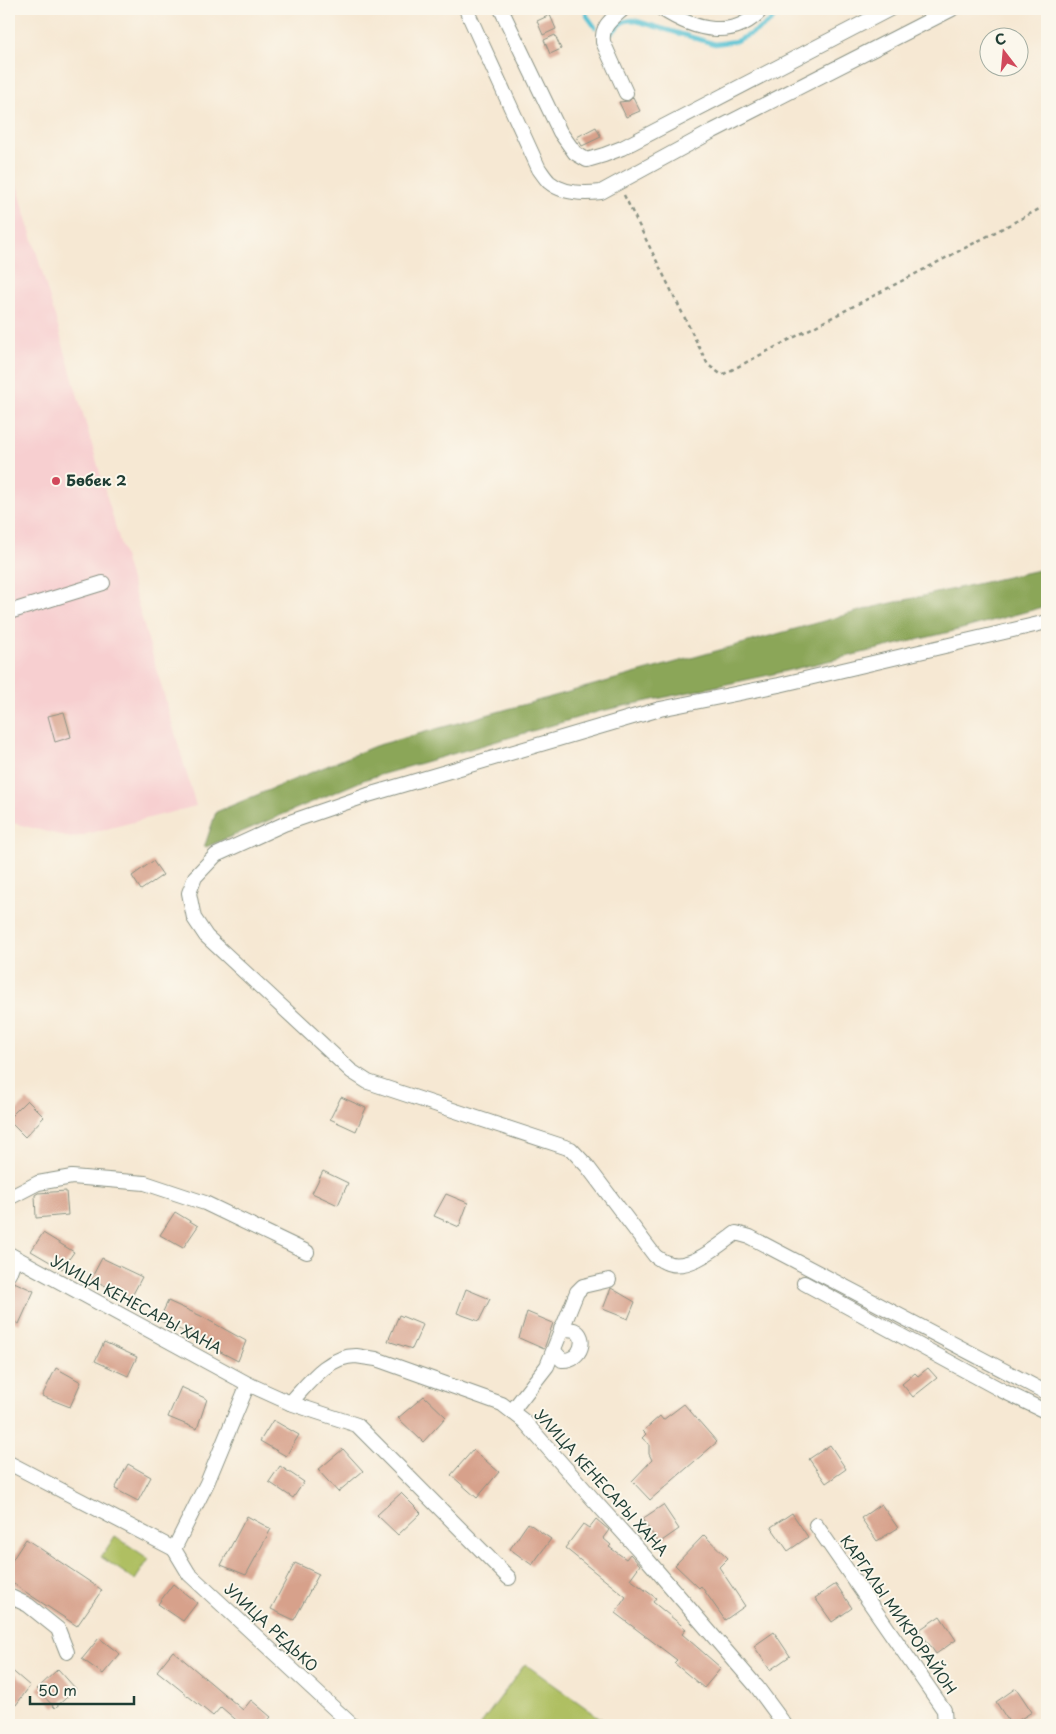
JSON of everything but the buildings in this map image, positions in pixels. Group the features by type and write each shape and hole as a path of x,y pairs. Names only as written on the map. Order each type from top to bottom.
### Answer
{"street":[{"path":"466,9 539,169 550,182 566,190 583,194 601,192 722,127 952,9"},
{"path":"502,9 560,132 575,152 587,160 622,148 890,9"},
{"path":"623,9 604,28 602,42 626,93"},
{"path":"662,9 695,26 716,30 738,27 754,17 762,9"},
{"path":"9,612 103,584"},
{"path":"1047,622 779,685 660,708 368,795 284,824 216,855 195,877 190,893 194,918 206,936 351,1072 368,1082 571,1149 587,1166 655,1256 667,1263 686,1264 709,1253 736,1234 750,1237 1047,1393"},
{"path":"9,1198 38,1183 72,1176 145,1183 205,1203 307,1252"},
{"path":"9,1274 12,1256"},
{"name":"УЛИЦА КЕНЕСАРЫ ХАНА","path":"12,1256 248,1384 290,1403 357,1425 509,1578"},
{"path":"512,1411 547,1366 577,1292 583,1286 609,1280"},
{"path":"804,1283 1047,1412"},
{"path":"554,1351 562,1360 569,1360 576,1356 580,1350 578,1333 574,1330 561,1329"},
{"name":"УЛИЦА КЕНЕСАРЫ ХАНА","path":"290,1403 327,1365 339,1359 354,1356 376,1359 502,1404 524,1420 646,1558 756,1687 785,1725"},
{"path":"9,1463 174,1549 207,1483 248,1384"},
{"name":"КАРГАЛЫ МИКРОРАЙОН","path":"816,1525 944,1710 946,1725"},
{"name":"УЛИЦА РЕДЬКО","path":"174,1549 188,1574 352,1725"},
{"path":"9,1596 28,1605 58,1629 67,1652"},
{"path":"944,1710 957,1725"}],"path":[{"path":"618,183 708,365 722,375 1047,205"}],"shaded area":[{"name":"Бөбек 2","path":"9,157 196,806 71,838 9,822"}],"green space":[{"path":"1047,568 1047,606 958,630 769,675 601,711 366,779 204,848 216,812 375,746 874,607"},
{"path":"115,1536 149,1559 135,1580 101,1557"},
{"path":"525,1664 610,1725 480,1725"}],"waterway":[{"path":"585,9 587,16 595,27"},
{"path":"610,34 621,23 633,20 715,44 736,41 769,23 781,9"}],"place":[{"name":"Бөбек 2","path":"56,481"}]}
